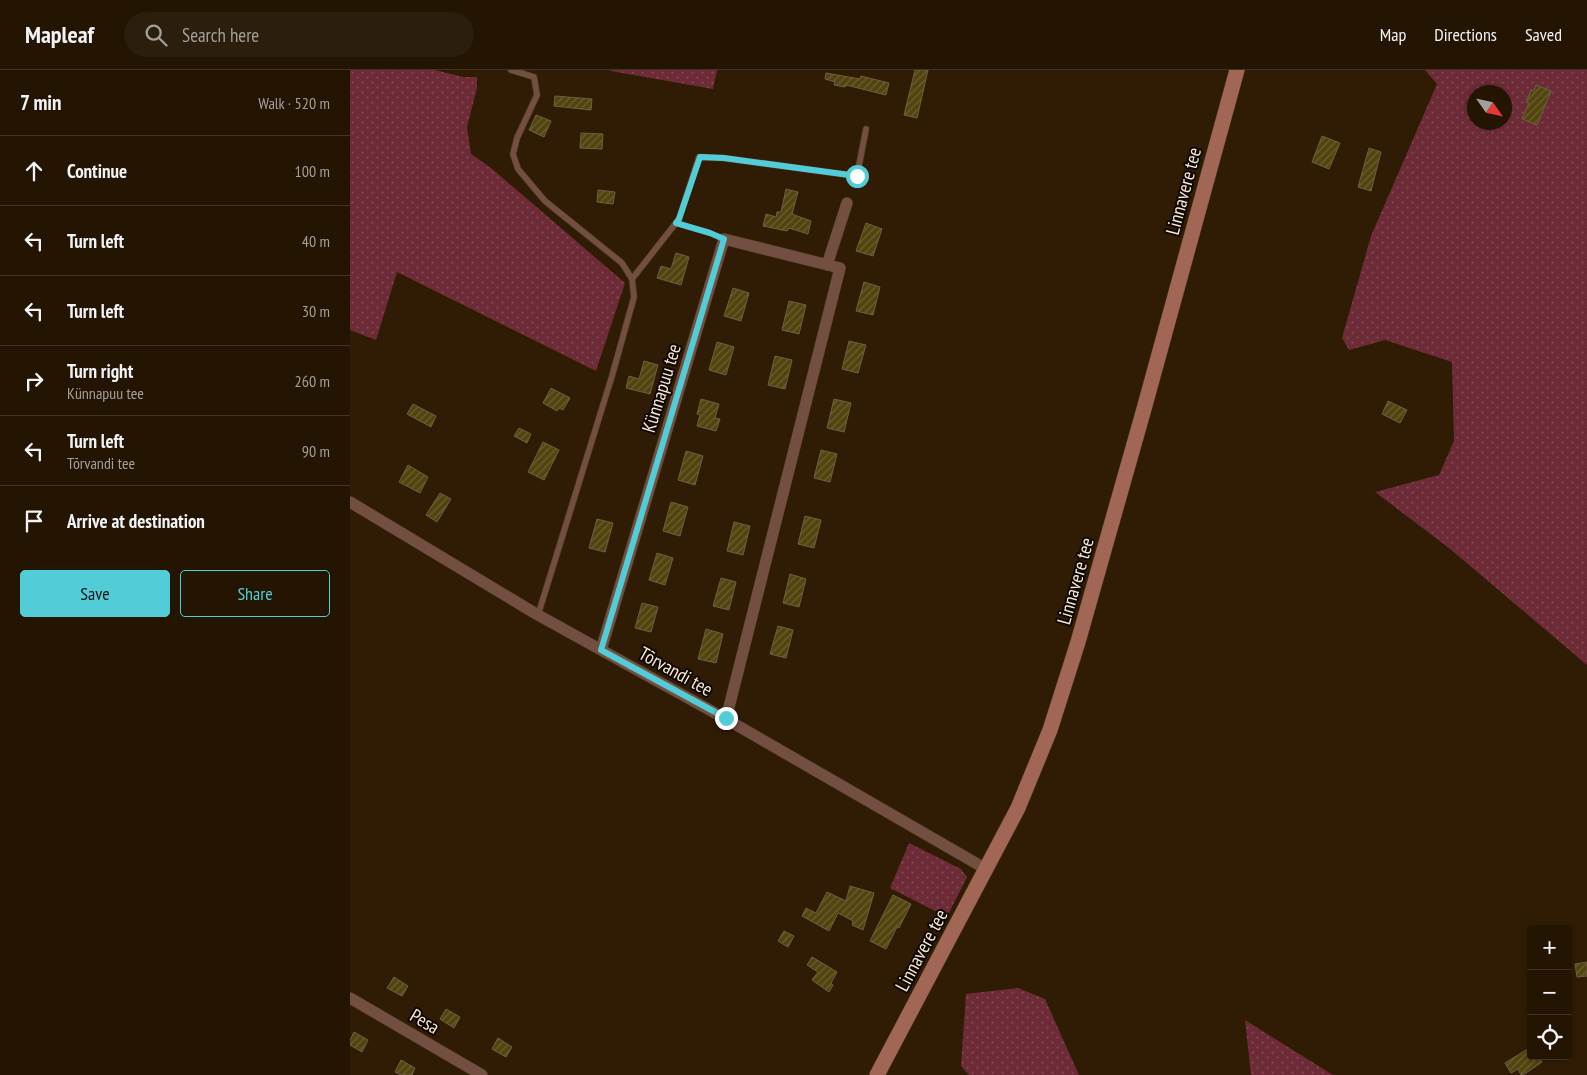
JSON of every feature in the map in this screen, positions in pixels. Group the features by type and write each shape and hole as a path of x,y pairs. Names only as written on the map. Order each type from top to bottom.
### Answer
{"street":[{"name":"Linnavere tee","path":"877,1075 1018,808 1050,730 1078,642 1144,409 1236,70"},
{"path":"827,265 847,203"},
{"path":"724,239 840,268 726,718"},
{"name":"Künnapuu tee","path":"601,650 724,239"},
{"name":"Tõrvandi tee","path":"350,502 538,615 726,718 986,869"},
{"name":"Pesa","path":"350,998 482,1075"}],"lane":[{"path":"511,70 534,77 537,95 517,138 513,154 518,169 545,201 622,263 632,279 634,297 612,376 538,615"},
{"path":"632,279 679,219 700,157 724,158 857,176 866,129"}],"path":[{"path":"676,223 724,239"}],"shaded area":[{"path":"350,70 435,70 463,77 477,77 477,88 467,127 471,154 491,168 625,283 596,371 397,272 376,340 350,330"},
{"path":"611,70 717,70 713,89"},
{"path":"1425,70 1587,70 1587,665 1449,548 1375,492 1439,475 1454,441 1452,362 1385,340 1349,350 1342,338 1371,236 1437,84"},
{"path":"909,843 961,869 967,877 947,917 890,888"},
{"path":"1018,988 1045,999 1079,1075 969,1075 961,1066 966,994"},
{"path":"1245,1020 1333,1075 1251,1075"}],"building":[{"path":"915,70 928,70 917,118 904,115"},
{"path":"826,73 860,79 861,76 889,83 886,95 846,85 845,87 834,85 835,82 825,79"},
{"path":"1536,85 1551,91 1537,125 1522,119 1529,103 1526,102 1531,90 1534,91"},
{"path":"555,96 592,99 591,110 554,106"},
{"path":"536,115 551,121 544,137 529,130"},
{"path":"581,133 603,134 602,149 580,148"},
{"path":"1322,136 1340,143 1329,169 1312,162"},
{"path":"1369,148 1381,152 1371,191 1358,187"},
{"path":"786,189 798,192 792,214 811,221 808,234 789,228 787,231 763,226 766,214 776,217 777,212 781,212"},
{"path":"598,190 615,192 613,204 597,202"},
{"path":"866,223 882,229 873,256 856,251"},
{"path":"676,253 689,257 681,285 657,278 661,266 671,269"},
{"path":"864,282 880,287 873,315 856,311"},
{"path":"733,288 749,293 741,321 724,316"},
{"path":"789,301 806,305 799,334 782,330"},
{"path":"849,341 866,345 858,373 842,369"},
{"path":"717,342 734,347 726,375 709,370"},
{"path":"775,356 792,360 785,389 768,385"},
{"path":"644,361 658,365 650,394 626,388 629,376 639,379"},
{"path":"551,388 570,398 563,410 559,408 557,411 543,403"},
{"path":"701,399 719,404 715,418 720,419 716,431 697,426 700,415 697,414"},
{"path":"834,399 851,403 844,432 827,428"},
{"path":"1388,401 1407,410 1400,423 1382,414"},
{"path":"413,404 436,416 431,427 407,414"},
{"path":"519,428 531,434 527,443 514,436"},
{"path":"543,442 559,450 544,480 528,472"},
{"path":"821,450 837,454 830,482 814,478"},
{"path":"686,451 703,456 695,485 678,480"},
{"path":"408,465 428,477 420,493 399,482"},
{"path":"440,493 451,499 437,522 426,515"},
{"path":"671,502 688,507 680,536 663,531"},
{"path":"805,516 821,520 814,548 798,544"},
{"path":"597,519 613,523 605,552 589,548"},
{"path":"734,522 750,526 743,555 727,551"},
{"path":"657,553 673,558 665,585 649,580"},
{"path":"790,574 806,579 799,607 783,603"},
{"path":"721,578 736,582 729,610 713,606"},
{"path":"642,603 658,607 651,632 635,628"},
{"path":"778,626 793,630 786,658 770,654"},
{"path":"706,629 723,634 716,663 698,659"},
{"path":"850,886 874,893 863,930 852,925 853,921 838,913 829,931 802,916 806,908 816,913 827,892 846,901"},
{"path":"893,895 911,904 886,949 870,941"},
{"path":"784,931 794,936 788,947 778,941"},
{"path":"812,957 837,972 829,992 812,980 818,972 807,965"},
{"path":"1587,962 1587,976 1577,977 1575,964"},
{"path":"394,977 408,986 402,996 387,988"},
{"path":"446,1009 460,1017 454,1028 440,1019"},
{"path":"354,1032 368,1040 362,1052 350,1045"},
{"path":"498,1038 512,1047 506,1057 492,1049"},
{"path":"1527,1049 1527,1060 1541,1060 1542,1062 1523,1075 1521,1075 1518,1069 1511,1073 1505,1063"},
{"path":"401,1060 415,1068 412,1075 401,1075 395,1072"}],"route":[{"path":"726,718 601,650 724,239 676,223 700,157 724,158 857,176"}]}
